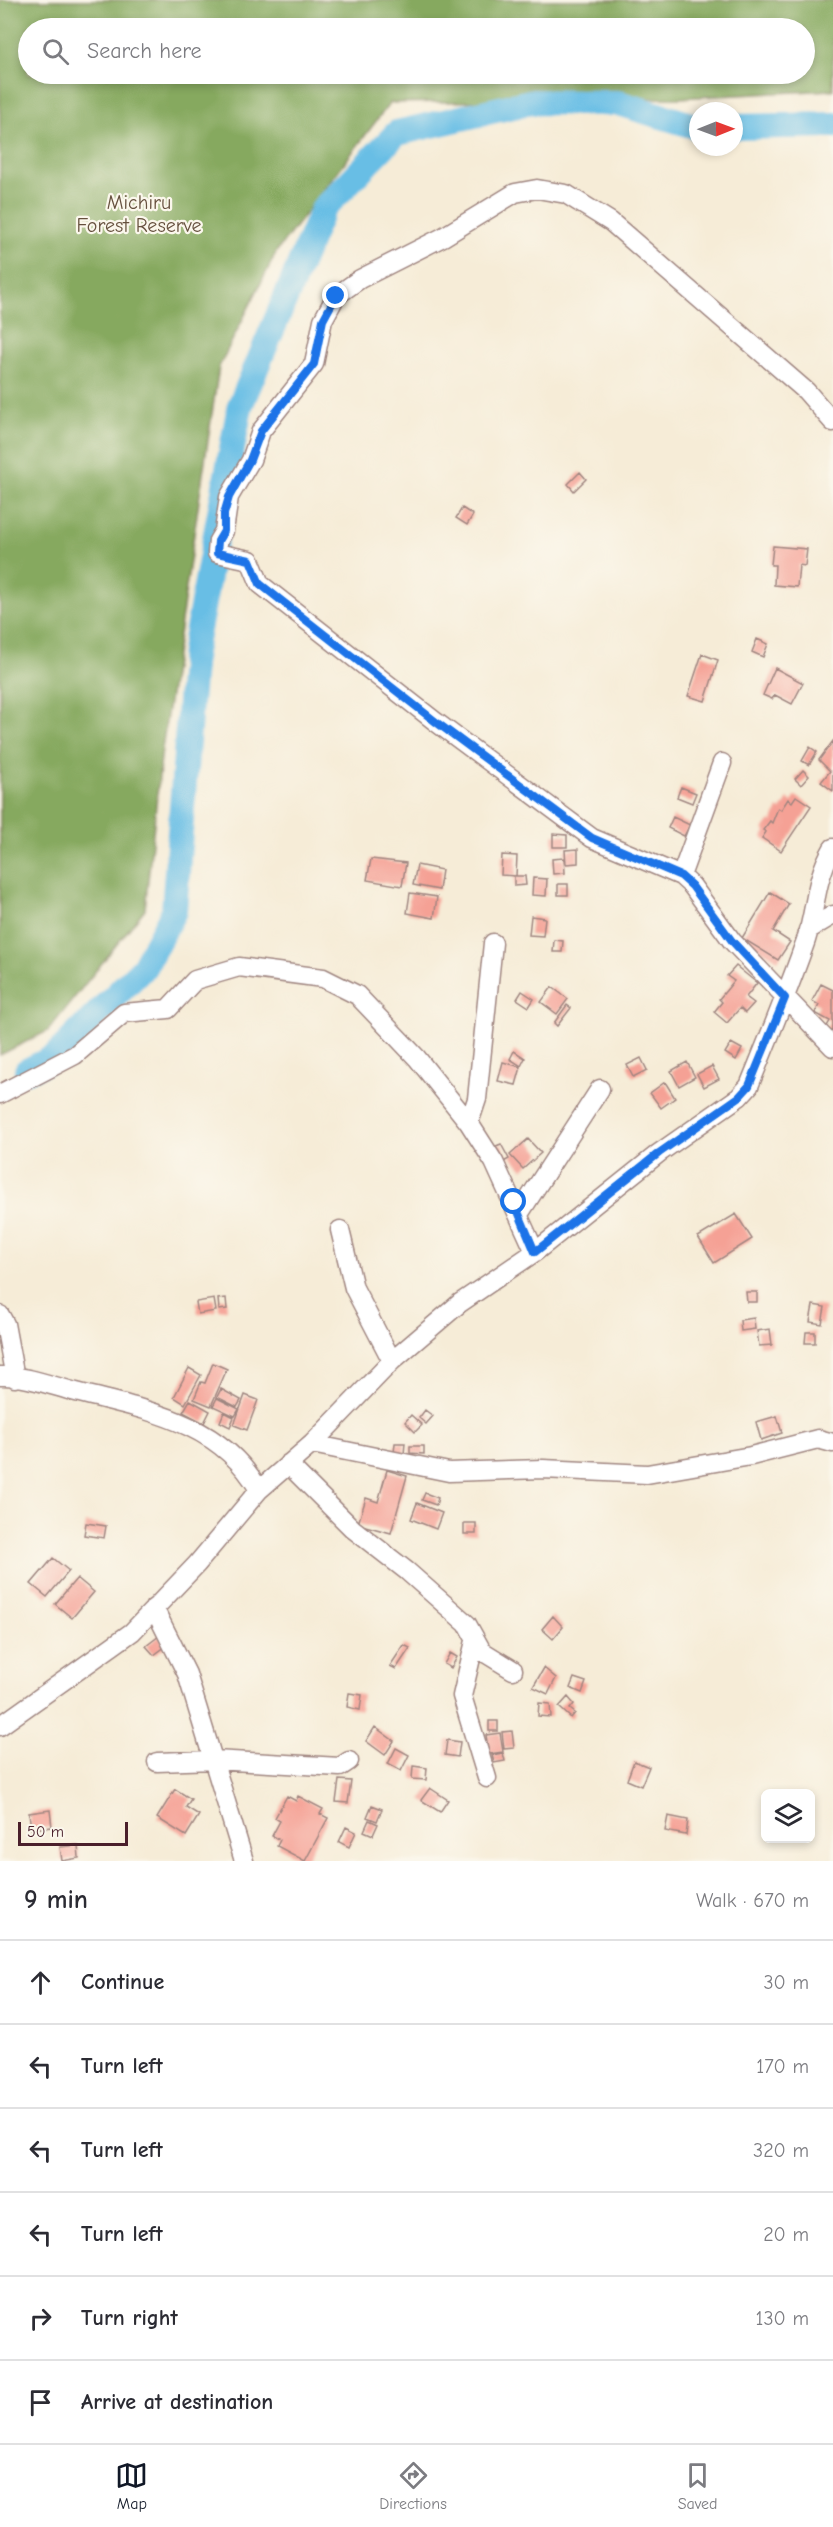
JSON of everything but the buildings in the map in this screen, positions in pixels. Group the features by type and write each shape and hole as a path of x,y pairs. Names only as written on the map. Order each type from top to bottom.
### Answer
{"street":[{"path":"833,422 806,391 611,222 566,194 537,189 515,193 443,237 360,279 336,296 323,320 314,364 261,431 250,460 229,497 224,514 224,531 218,541 217,553 250,560 260,584 436,722 592,838 681,876 692,886 732,941 833,1047"},
{"path":"681,876 722,763"},
{"path":"0,1726 132,1632 197,1564 259,1490 312,1444 392,1360 460,1303 535,1252 659,1153 739,1097 749,1086 785,998 808,930 821,870 833,848"},
{"path":"808,930 833,915"},
{"path":"469,1123 477,1099 492,943"},
{"path":"0,1094 75,1055 124,1013 168,1010 195,980 239,967 323,978 357,995 417,1058 469,1123 494,1162 535,1252"},
{"path":"519,1214 600,1089"},
{"path":"340,1230 354,1288 392,1360"},
{"path":"0,1315 5,1324 8,1377 139,1408 193,1427 230,1452 247,1469 259,1490"},
{"path":"312,1444 449,1472 543,1469 647,1474 751,1456 818,1439 833,1443"},
{"path":"288,1464 353,1529 407,1571 468,1624 482,1651 513,1670"},
{"path":"154,1608 187,1674 244,1861"},
{"path":"475,1641 462,1696 487,1778"},
{"path":"157,1762 214,1760 340,1767 349,1761"}],"green space":[{"name":"Michiru Forest Reserve","path":"0,0 833,0 833,90 679,98 390,103 277,251 219,367 162,749 145,909 48,1031 0,1055"}],"waterway":[{"path":"27,1071 53,1058 144,967 174,911 194,651 240,406 323,209 397,133 530,102 618,103 689,124"},
{"path":"743,127 833,125"}],"route":[{"path":"336,296 323,320 314,364 261,431 250,460 229,497 224,514 224,531 218,541 217,553 250,560 260,584 436,722 592,838 681,876 692,886 732,941 785,998 749,1086 739,1097 659,1153 535,1252 514,1202"}]}
